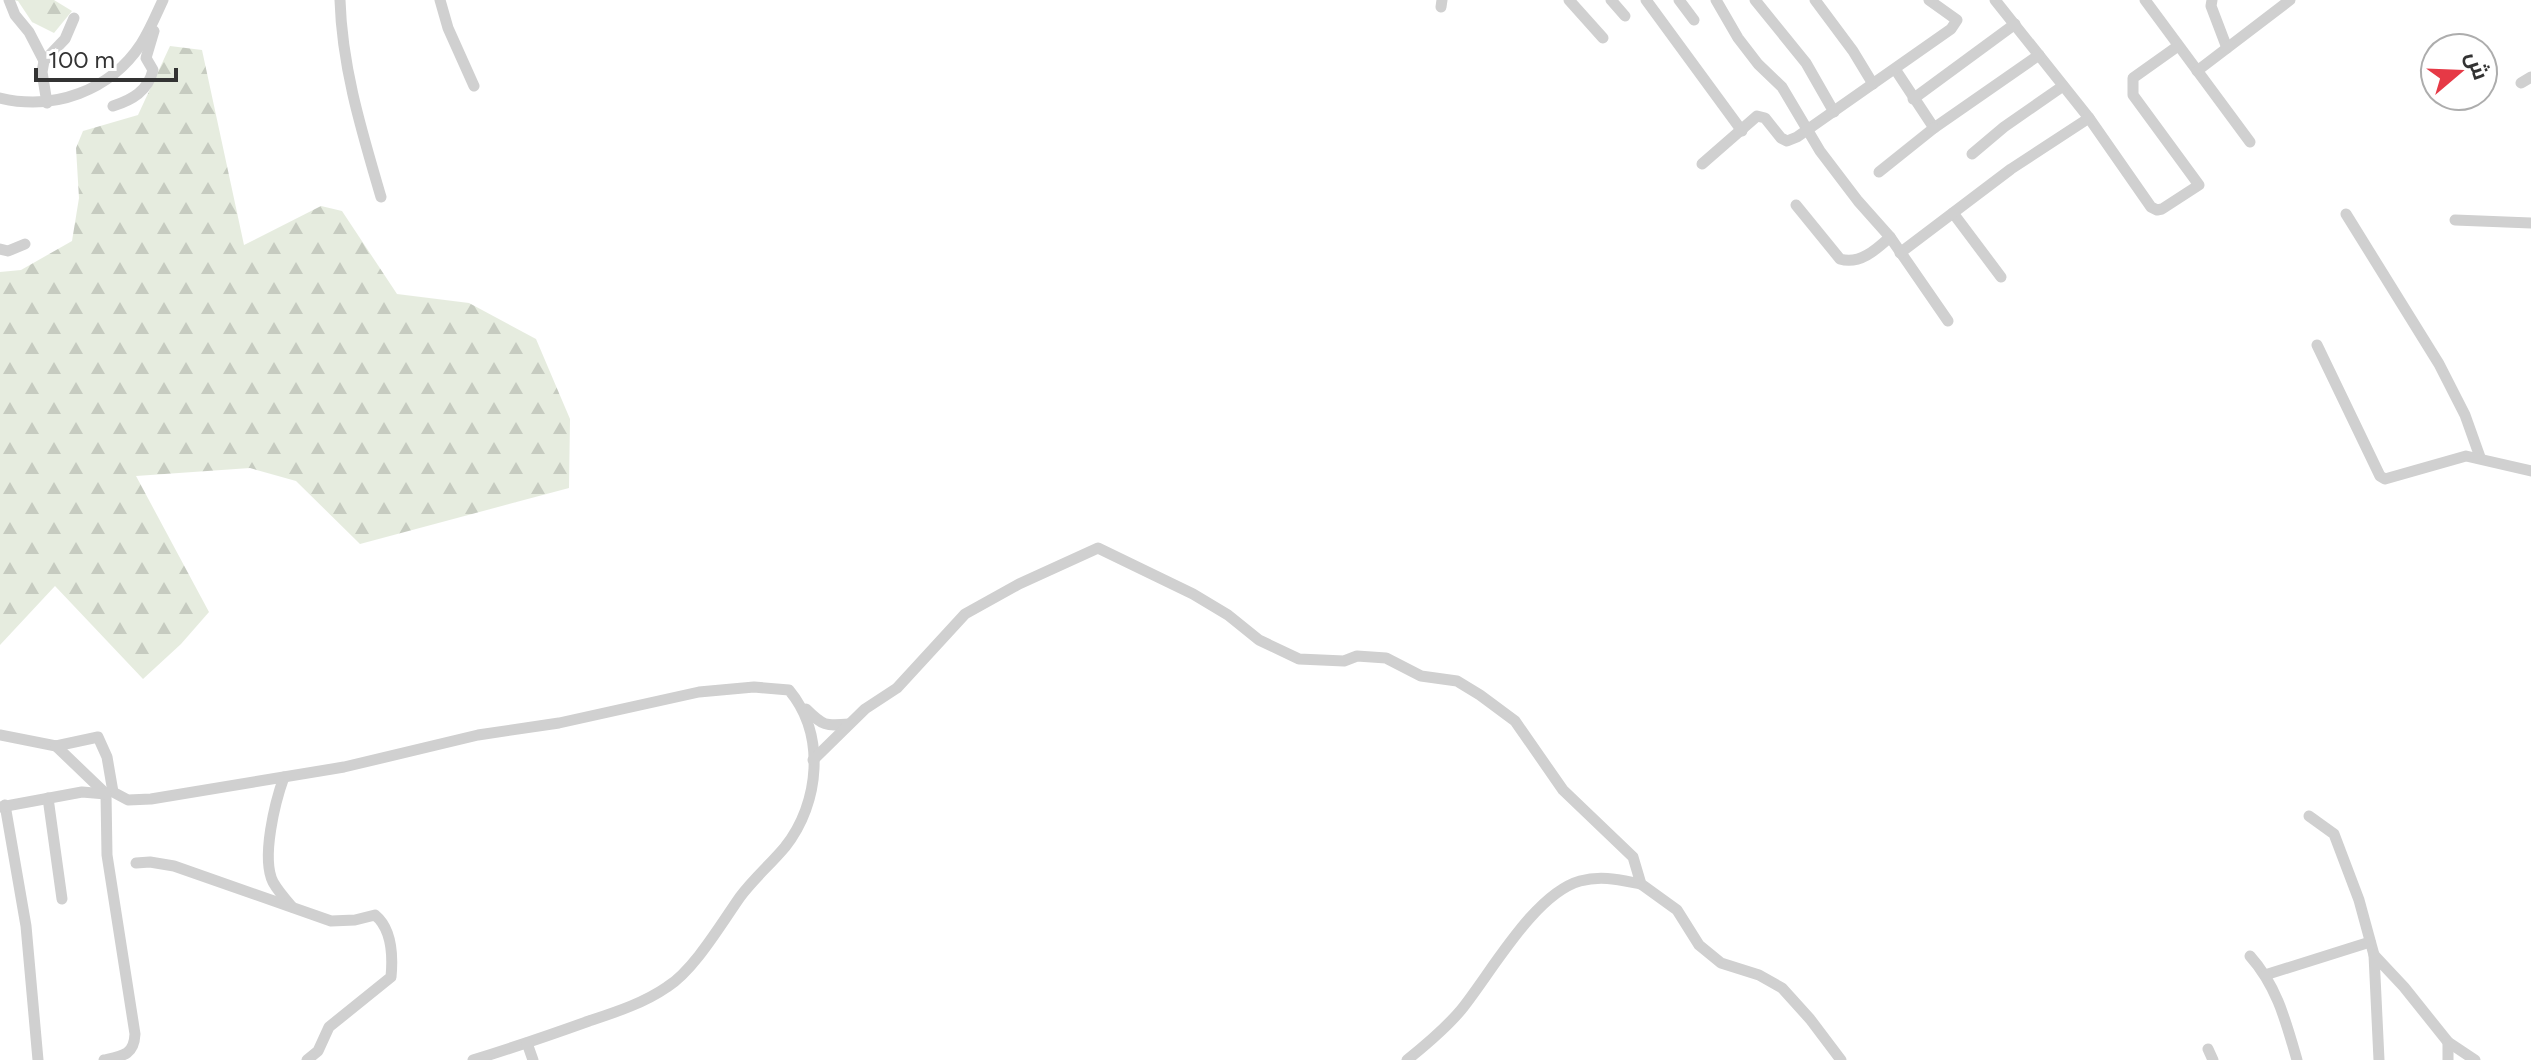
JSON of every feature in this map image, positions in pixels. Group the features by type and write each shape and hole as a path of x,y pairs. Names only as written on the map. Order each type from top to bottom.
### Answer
{"street":[{"path":"9,0 44,61"},
{"path":"0,112 4,99 47,103 78,96 105,80 140,46 163,0"},
{"path":"340,0 349,79 381,197"},
{"path":"440,0 448,28 474,86"},
{"path":"1569,0 1603,38"},
{"path":"1611,0 1625,16"},
{"path":"1646,0 1742,131"},
{"path":"1679,0 1694,20"},
{"path":"1716,0 1738,38 1758,64 1782,87 1808,131 1858,201 1890,237 1948,321"},
{"path":"1755,0 1806,63 1834,112"},
{"path":"1815,0 1873,84"},
{"path":"1702,164 1757,116 1761,115 1787,141 1808,131 1957,23 1954,17 1929,0"},
{"path":"1995,0 2089,118 2151,207 2157,210 2199,185 2133,95 2133,78 2178,46"},
{"path":"2212,0 2211,6 2227,48"},
{"path":"2197,71 2290,0"},
{"path":"2150,3 2250,142"},
{"path":"47,103 42,72 44,61 65,39 74,18"},
{"path":"113,106 141,93 152,77 153,70 146,58 154,32 152,23"},
{"path":"1913,99 2015,24"},
{"path":"1879,172 1934,128 2039,55"},
{"path":"1895,69 1934,128"},
{"path":"1972,154 2004,127 2063,86"},
{"path":"1900,253 2011,169 2089,118"},
{"path":"1796,205 1840,259 1846,261 1862,257 1890,237"},
{"path":"1953,213 2001,277"},
{"path":"2346,214 2439,364 2465,415 2480,457"},
{"path":"2455,220 2531,223"},
{"path":"0,249 8,251 25,244"},
{"path":"2317,345 2380,476 2385,479 2466,456 2531,471"},
{"path":"813,760 865,709 897,688 965,614 1030,579 1098,548 1193,594 1228,615 1259,640 1299,659 1344,661 1357,656 1386,658 1421,676 1457,681 1480,695 1515,721 1563,790 1633,857 1641,884"},
{"path":"38,1060 26,926 2,806 82,792 109,793 128,800 151,799 344,767 478,735 559,723 699,692 754,687 789,690 816,719 828,726 849,724"},
{"path":"473,1060 631,1006 669,986 699,956 747,888 785,846 805,817 815,774 811,731 802,705"},
{"path":"0,735 56,746 98,737 107,757 107,855 135,1034 134,1045 128,1054 104,1060"},
{"path":"56,746 109,793"},
{"path":"284,777 272,820 269,865 272,881 293,908"},
{"path":"48,798 62,899"},
{"path":"2309,816 2334,834 2359,900 2374,955 2379,1060"},
{"path":"136,863 174,866 331,921 375,915 383,921 393,957 391,977 329,1027 318,1051 307,1060"},
{"path":"1407,1060 1437,1037 1545,901 1578,881 1605,877 1641,884 1677,910 1699,945 1721,963 1759,975 1782,988 1841,1060"},
{"path":"2265,975 2370,942"},
{"path":"2374,955 2448,1042 2475,1060"},
{"path":"2250,956 2265,975 2282,1008 2297,1060"},
{"path":"2448,1042 2448,1060"},
{"path":"527,1043 533,1060"}],"green space":[{"path":"13,0 54,0 72,11 54,33 32,22 18,1"},
{"path":"170,46 202,50 244,245 321,206 342,211 397,294 469,303 536,339 570,419 569,488 360,544 296,481 250,468 136,476 209,612 181,644 143,679 55,586 0,645 0,272 21,270 72,241 79,198 76,148 83,131 138,115"}]}
